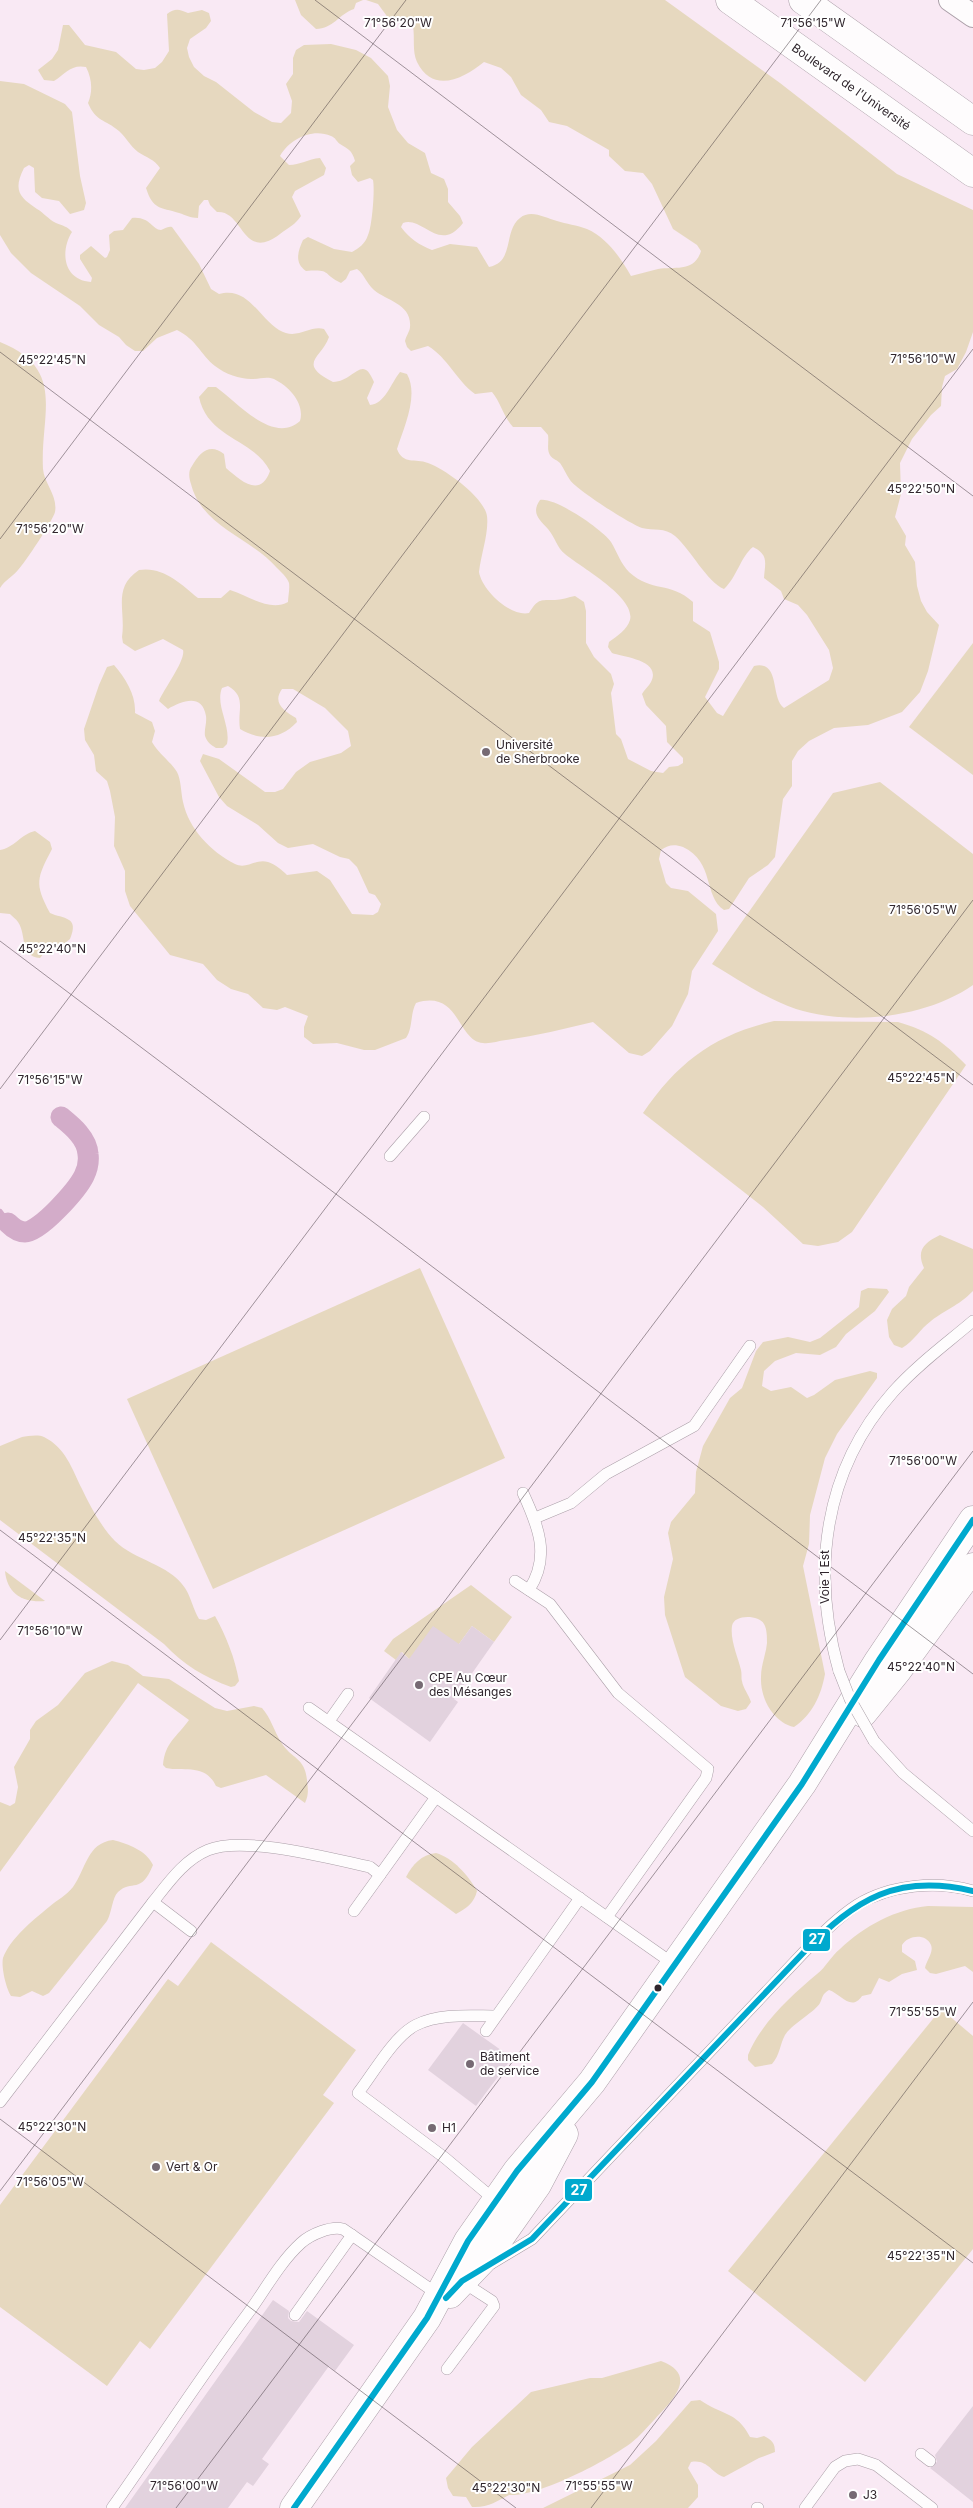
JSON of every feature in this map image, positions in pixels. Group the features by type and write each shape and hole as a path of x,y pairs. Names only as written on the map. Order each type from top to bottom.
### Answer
{"main road":[{"name":"Boulevard de l'Université","path":"730,0 973,173"},
{"path":"803,0 973,121"},
{"path":"294,2508 444,2293 468,2240 517,2172 592,2082 802,1784 879,1660 973,1520"},
{"path":"802,1784 897,1671 973,1567"},
{"path":"444,2293 489,2253 536,2185 592,2082"}],"street":[{"path":"950,0 973,16"}],"lane":[{"path":"390,1156 424,1117"},
{"name":"Voie 1 Est","path":"973,1321 919,1367 889,1396 864,1432 842,1476 830,1518 823,1568 826,1613 839,1671 856,1710 874,1741 903,1773 973,1831"},
{"path":"535,1518 571,1503 606,1474 694,1426 750,1346"},
{"path":"523,1493 539,1530 541,1549 536,1577 529,1590"},
{"path":"515,1581 553,1608 618,1693 708,1769 706,1778 607,1918"},
{"path":"329,1721 348,1694"},
{"path":"309,1708 675,1965"},
{"path":"354,1911 436,1797"},
{"path":"0,2102 153,1902 185,1865 209,1849 220,1847 264,1848 310,1855 370,1868 380,1875"},
{"path":"444,2293 532,2238 805,1951 841,1916 868,1899 902,1888 938,1886 973,1891"},
{"path":"486,2031 580,1898"},
{"path":"153,1902 191,1930"},
{"path":"496,2016 452,2016 414,2026 398,2039 358,2093 445,2158 496,2201"},
{"path":"112,2508 146,2469 179,2422 200,2378 300,2244 332,2228 343,2229 444,2293 490,2300 494,2306 447,2368"},
{"path":"295,2315 352,2235"},
{"path":"805,2508 835,2467 845,2461 858,2459 876,2465 932,2508"}],"shaded area":[{"path":"295,0 363,0 356,3 354,9 344,14 332,24 316,29 301,15"},
{"path":"366,0 665,0 780,83 897,174 973,210 973,332 966,352 957,369 945,376 942,387 941,406 931,415 912,439 900,463 901,494 895,517 906,536 905,545 915,562 917,586 921,601 927,612 939,625 928,671 920,692 902,712 868,725 834,728 809,741 798,751 792,761 792,786 783,799 775,857 768,865 749,878 729,909 724,910 718,904 713,896 700,861 693,853 683,847 674,845 661,850 659,859 666,883 671,888 688,891 716,914 718,931 692,971 688,994 672,1026 650,1051 642,1056 629,1053 593,1022 560,1030 483,1043 474,1040 468,1034 450,1009 441,1003 430,1001 416,1003 410,1030 406,1038 375,1050 364,1050 337,1043 313,1044 304,1037 304,1027 308,1016 285,1007 277,1010 263,1008 248,994 231,989 217,980 203,964 170,955 130,906 125,891 125,871 114,846 115,817 110,791 107,781 96,771 94,755 85,740 84,729 99,685 107,667 114,665 129,688 134,700 135,713 152,722 155,731 152,742 177,772 186,812 195,830 209,846 226,859 239,865 244,866 264,861 281,869 287,875 317,871 330,880 352,914 373,915 378,912 381,904 375,895 369,893 357,867 349,859 340,857 313,844 288,848 278,843 258,825 227,806 219,797 200,761 203,754 219,759 265,792 275,792 283,789 296,772 310,762 341,753 351,746 348,731 325,708 293,689 282,689 278,698 279,702 287,712 296,718 297,722 284,732 270,737 255,736 247,733 240,729 239,699 234,690 228,686 222,688 220,695 228,737 227,744 223,748 216,748 209,743 205,736 206,716 200,704 191,701 179,703 168,709 159,701 178,667 183,650 163,639 135,651 123,643 122,637 123,592 131,577 139,570 148,569 164,573 198,598 221,598 230,590 267,604 281,605 288,602 289,585 285,577 266,557 205,511 197,499 189,475 198,457 210,449 224,454 226,468 243,482 255,486 261,484 270,471 253,451 212,422 204,411 199,397 208,387 216,387 256,419 278,428 290,427 300,421 301,415 298,402 291,391 274,379 242,378 219,369 189,338 177,330 157,338 143,351 135,351 119,337 99,325 80,306 31,273 11,253 0,235 0,81 24,84 65,104 72,112 80,176 86,203 84,210 70,214 59,201 42,198 35,192 34,168 29,165 24,168 19,187 22,197 26,201 72,232 68,240 65,256 66,263 75,276 91,282 92,278 80,259 80,255 91,246 105,258 107,257 110,250 109,235 114,231 123,230 132,218 143,219 161,230 172,227 199,264 211,289 219,294 238,294 245,298 272,324 285,333 292,334 318,328 324,329 329,337 314,360 314,365 316,370 333,382 341,381 362,369 366,370 374,382 367,398 370,405 375,404 384,397 400,372 407,374 410,383 411,402 397,449 406,459 428,463 444,471 463,485 479,501 487,516 487,529 479,572 485,587 498,601 514,611 522,613 529,613 542,600 557,600 575,596 584,602 586,611 586,643 594,657 611,674 614,684 611,693 616,734 621,739 628,759 651,771 663,773 669,767 678,766 683,763 683,758 667,742 666,726 646,705 642,694 651,682 653,675 651,669 640,661 612,653 608,647 609,642 629,624 630,611 616,592 560,549 550,532 537,516 536,509 540,500 556,503 578,515 606,536 626,569 637,578 645,583 677,591 693,602 693,621 710,632 719,662 719,669 705,697 717,713 723,716 754,666 762,666 772,674 777,696 784,708 829,680 833,668 829,650 807,615 798,605 784,599 781,591 764,578 765,560 762,553 753,547 724,589 711,580 681,542 671,533 663,530 646,529 636,525 604,506 575,485 560,463 550,455 548,435 541,427 513,427 492,392 475,394 441,357 428,346 411,351 405,341 410,327 410,319 407,313 398,304 374,290 357,269 350,271 346,279 341,283 326,273 306,271 302,268 298,257 303,240 308,237 334,249 352,252 363,243 369,231 372,217 373,180 370,178 358,182 352,175 350,166 355,161 353,154 334,138 324,134 309,134 296,140 284,150 280,156 289,165 320,158 326,168 324,175 295,191 292,197 301,216 297,221 280,234 267,241 258,243 250,239 233,219 226,214 217,212 208,200 204,200 199,206 198,218 162,208 155,204 151,200 146,188 160,168 153,161 135,150 119,131 94,114 88,103 91,85 86,67 72,68 54,81 44,80 38,70 52,59 58,50 63,25 69,25 85,45 116,52 136,69 155,68 162,62 169,51 167,14 175,10 188,13 202,10 209,13 211,21 206,28 190,39 187,48 194,67 254,112 272,122 281,123 291,113 292,101 286,84 293,74 293,58 296,50 304,45 331,44 356,50 371,58 388,76 390,86 388,107 397,130 408,143 425,153 431,173 444,179 448,189 448,202 460,216 463,223 454,232 439,235 417,224 403,223 401,227 407,235 419,243 432,250 450,244 477,247 489,267 497,264 506,253 515,224 524,215 533,214 587,229 601,237 631,276 658,269 689,266 698,258 701,251 697,245 673,229 652,184 643,173 625,171 609,156 609,150 567,126 549,122 541,110 521,95 511,77 501,68 484,62 458,78 440,81 431,78 424,72 415,58 413,26 400,19 389,19 378,4"},
{"path":"0,342 21,353 35,366 42,380 46,395 43,469 55,500 55,512 32,551 18,570 0,588"},
{"path":"973,643 973,775 909,727"},
{"path":"880,782 973,854 973,985 954,996 911,1012 863,1018 840,1017 817,1014 785,1005 753,989 712,964 833,793"},
{"path":"35,831 50,842 52,849 43,867 39,881 41,894 50,913 69,920 73,926 70,939 65,943 50,946 40,958 33,956 26,949 18,922 10,914 0,913 0,850 9,847"},
{"path":"774,1021 898,1022 919,1029 935,1038 966,1065 852,1232 838,1242 818,1246 803,1244 763,1207 643,1113 670,1079 699,1053 733,1034"},
{"path":"940,1235 973,1249 973,1291 962,1301 927,1324 902,1348 894,1345 889,1337 887,1320 892,1309 906,1296 909,1287 924,1268 921,1256 923,1248"},
{"path":"420,1268 505,1458 213,1589 127,1399"},
{"path":"868,1288 887,1289 889,1292 875,1311 846,1334 836,1347 820,1355 796,1353 775,1361 764,1371 762,1386 771,1391 791,1387 807,1398 835,1380 870,1371 877,1373 877,1378 837,1434 825,1458 810,1515 809,1544 803,1566 825,1674 821,1690 811,1711 794,1727 774,1715 765,1701 761,1685 761,1673 767,1636 764,1624 757,1619 747,1617 737,1619 732,1626 733,1643 743,1684 751,1702 746,1709 738,1711 721,1706 685,1677 665,1615 664,1597 673,1559 668,1533 671,1522 695,1493 696,1472 703,1446 730,1398 742,1388 756,1351 763,1342 788,1337 810,1342 820,1338 859,1307 861,1291"},
{"path":"42,1436 58,1447 68,1460 105,1530 115,1541 123,1548 161,1567 178,1580 185,1588 199,1619 206,1620 215,1616 233,1656 239,1681 235,1686 231,1687 195,1670 164,1644 0,1520 0,1446 22,1437"},
{"path":"5,1571 45,1601 30,1600 17,1595 9,1586"},
{"path":"471,1585 512,1617 494,1642 472,1626 459,1644 409,1659 402,1652 396,1660 384,1651 393,1639"},
{"path":"112,1661 128,1665 143,1676 169,1679 215,1708 227,1711 254,1706 262,1708 285,1748 304,1767 308,1789 305,1803 266,1775 221,1788 216,1786 206,1774 200,1771 166,1768 163,1765 166,1751 172,1740 189,1720 138,1683 0,1872 0,1802 10,1806 15,1803 18,1787 14,1767 30,1739 30,1730 36,1721 58,1705 85,1673"},
{"path":"113,1840 130,1846 146,1855 153,1865 149,1874 140,1883 123,1888 118,1892 114,1898 107,1921 49,1993 43,1996 32,1991 20,1997 11,1996 4,1977 3,1958 6,1951 29,1924 71,1890 92,1851 104,1842"},
{"path":"436,1853 442,1855 459,1868 477,1891 470,1905 456,1914 406,1877 418,1861"},
{"path":"928,1906 973,1907 973,1972 965,1966 936,1974 930,1973 925,1968 932,1948 929,1941 921,1937 912,1937 902,1945 902,1952 915,1961 917,1970 902,1974 889,1982 879,1978 871,1994 862,1996 854,2002 850,2002 829,1990 824,1994 814,2010 793,2026 785,2035 777,2057 772,2064 755,2067 748,2060 748,2055 754,2043 769,2021 849,1941 870,1926 892,1915"},
{"name":"Vert & Or","path":"211,1942 356,2050 323,2095 334,2103 150,2349 140,2341 107,2386 0,2307 0,2205 168,1979 178,1986"},
{"path":"941,2009 973,2036 973,2249 865,2382 728,2271"},
{"path":"661,2361 678,2373 679,2388 662,2412 634,2440 606,2459 554,2484 522,2494 509,2495 492,2504 483,2506 472,2507 466,2497 453,2496 448,2488 446,2478 472,2447 531,2392 590,2378 602,2378"},
{"path":"700,2400 740,2422 750,2437 764,2436 769,2439 774,2444 775,2452 759,2458 724,2477 705,2464 691,2462 688,2468 698,2485 698,2497 688,2508 543,2508 630,2465 656,2441 691,2401"}],"building":[{"path":"433,1626 459,1644 472,1626 494,1642 454,1699 458,1702 430,1742 369,1698 401,1652 409,1659"},
{"name":"Bâtiment de service","path":"463,2023 512,2058 476,2106 428,2070"},
{"path":"273,2300 289,2311 288,2318 291,2321 299,2322 307,2311 354,2345 335,2371 329,2366 262,2459 269,2464 253,2486 247,2482 228,2508 125,2508"},
{"path":"973,2406 973,2502 930,2468 937,2462 935,2455"}],"waterway":[{"path":"8,1223 20,1231 32,1230 48,1218 66,1200 84,1176 88,1160 87,1148 78,1133 61,1117"},
{"path":"0,1212 8,1223"}],"transit line":[{"name":"27","path":"294,2508 427,2318 468,2241 517,2171 592,2082 802,1784 879,1660 973,1520"},
{"name":"27","path":"446,2298 462,2281 532,2239 805,1951 842,1917 861,1904 900,1888 922,1885 946,1886 973,1891"}],"place":[{"name":"Université de Sherbrooke","path":"486,752"},
{"name":"CPE Au Cœur des Mésanges","path":"419,1685"},
{"name":"Bâtiment de service","path":"470,2064"},
{"name":"H1","path":"432,2128"},
{"name":"Vert & Or","path":"156,2167"},
{"name":"J3","path":"853,2495"}]}
